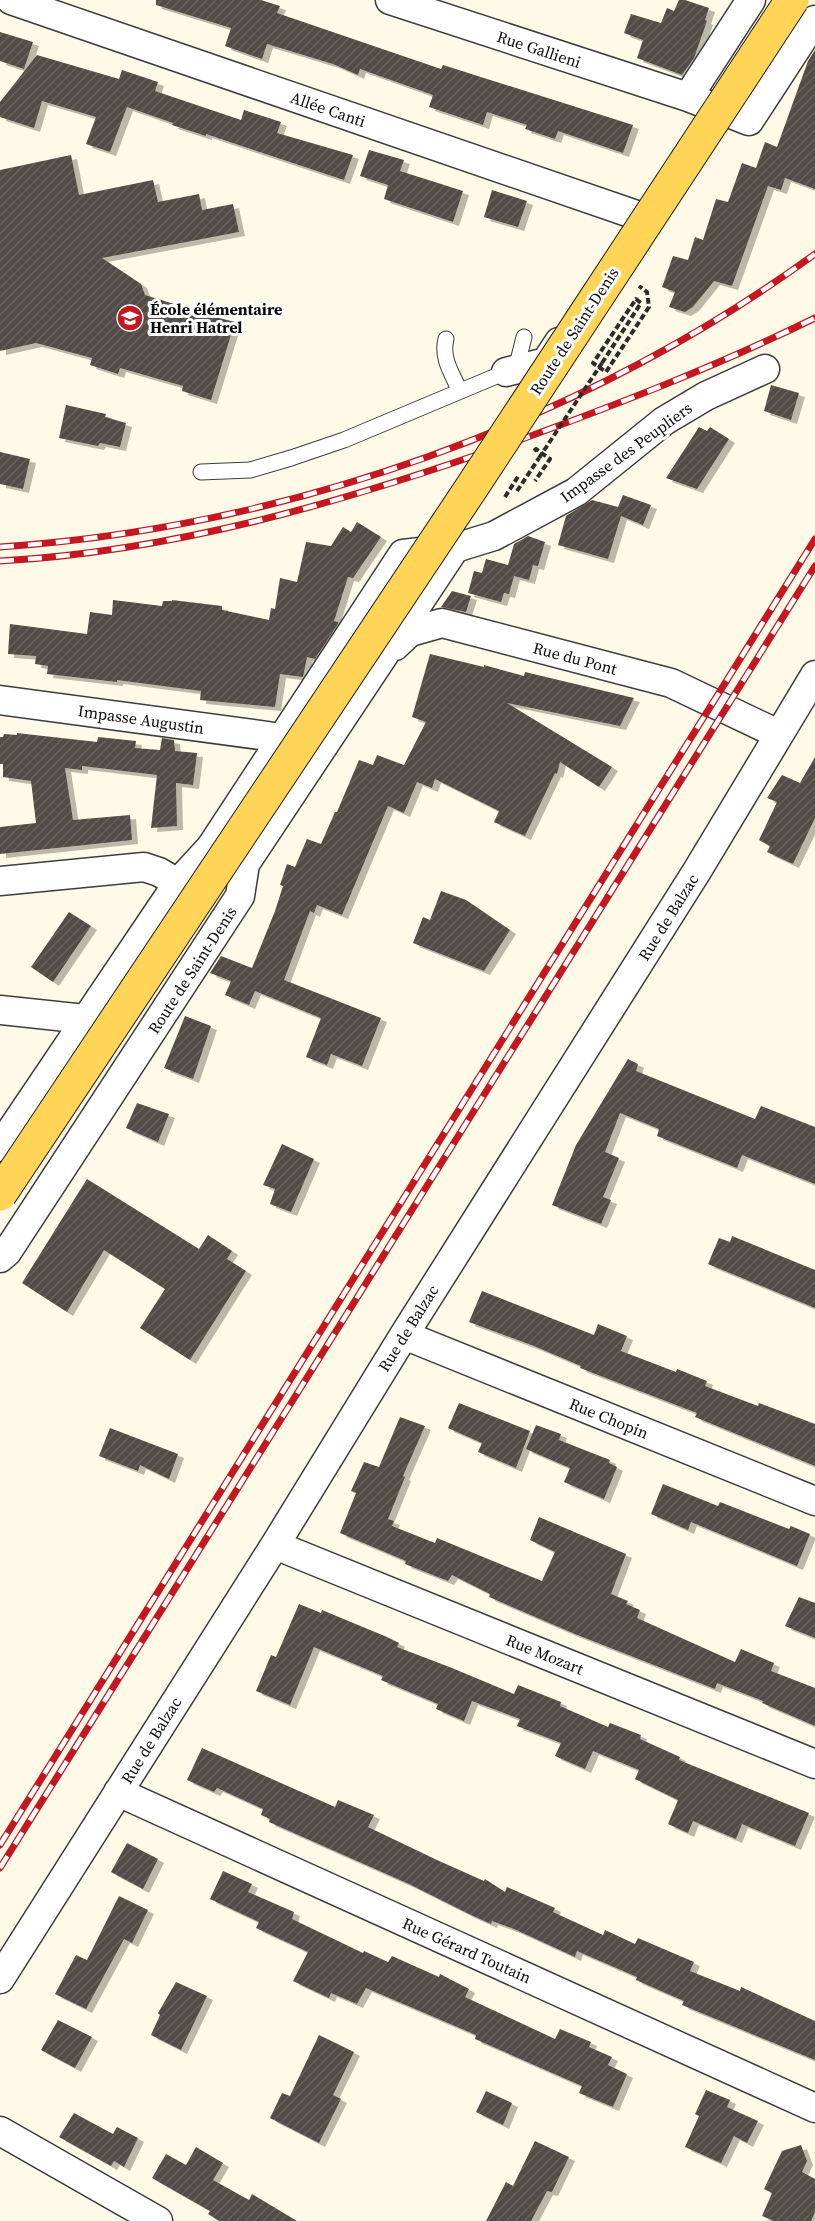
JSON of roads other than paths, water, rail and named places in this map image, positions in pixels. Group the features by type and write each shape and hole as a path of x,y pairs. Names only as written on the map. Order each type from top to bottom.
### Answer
{"main road":[{"name":"Route de Saint-Denis","path":"0,1194 470,490 792,0"}],"street":[{"name":"Allée Canti","path":"11,0 645,218"},
{"name":"Rue Gallieni","path":"390,0 688,97"},
{"path":"751,0 688,97 749,121 815,20"},
{"name":"Route de Saint-Denis","path":"511,371 546,362 645,218 715,108"},
{"name":"Impasse des Peupliers","path":"454,549 494,536 576,492 664,421 706,396 765,369"},
{"name":"Route de Saint-Denis","path":"0,1258 14,1242 240,896 245,864 454,549"},
{"path":"0,1147 178,884 211,847 403,554 454,549"},
{"name":"Rue du Pont","path":"376,664 411,632 442,623 671,683 778,734"},
{"name":"Rue de Balzac","path":"0,1979 697,871 815,675"},
{"name":"Impasse Augustin","path":"0,700 282,738"},
{"path":"0,881 144,867 159,872 178,884"},
{"path":"0,1010 85,1019"},
{"name":"Rue Chopin","path":"404,1335 815,1501"},
{"name":"Rue Mozart","path":"275,1545 815,1764"},
{"name":"Rue Gérard Toutain","path":"118,1792 815,2108"},
{"path":"0,2131 158,2221"}],"lane":[{"path":"201,472 250,470 291,458 344,440 511,371 524,337"},
{"path":"446,339 443,350 448,367 460,391"}],"railway":[{"path":"0,547 108,536 215,517 322,491 428,457 531,416 630,368 725,314 815,254"},
{"path":"0,561 66,555 196,535 325,503 451,464 628,399 704,369 815,318"},
{"path":"0,1845 815,539"},
{"path":"0,1868 815,566"}],"place":[{"name":"École élémentaire Henri Hatrel","path":"130,318"}]}
